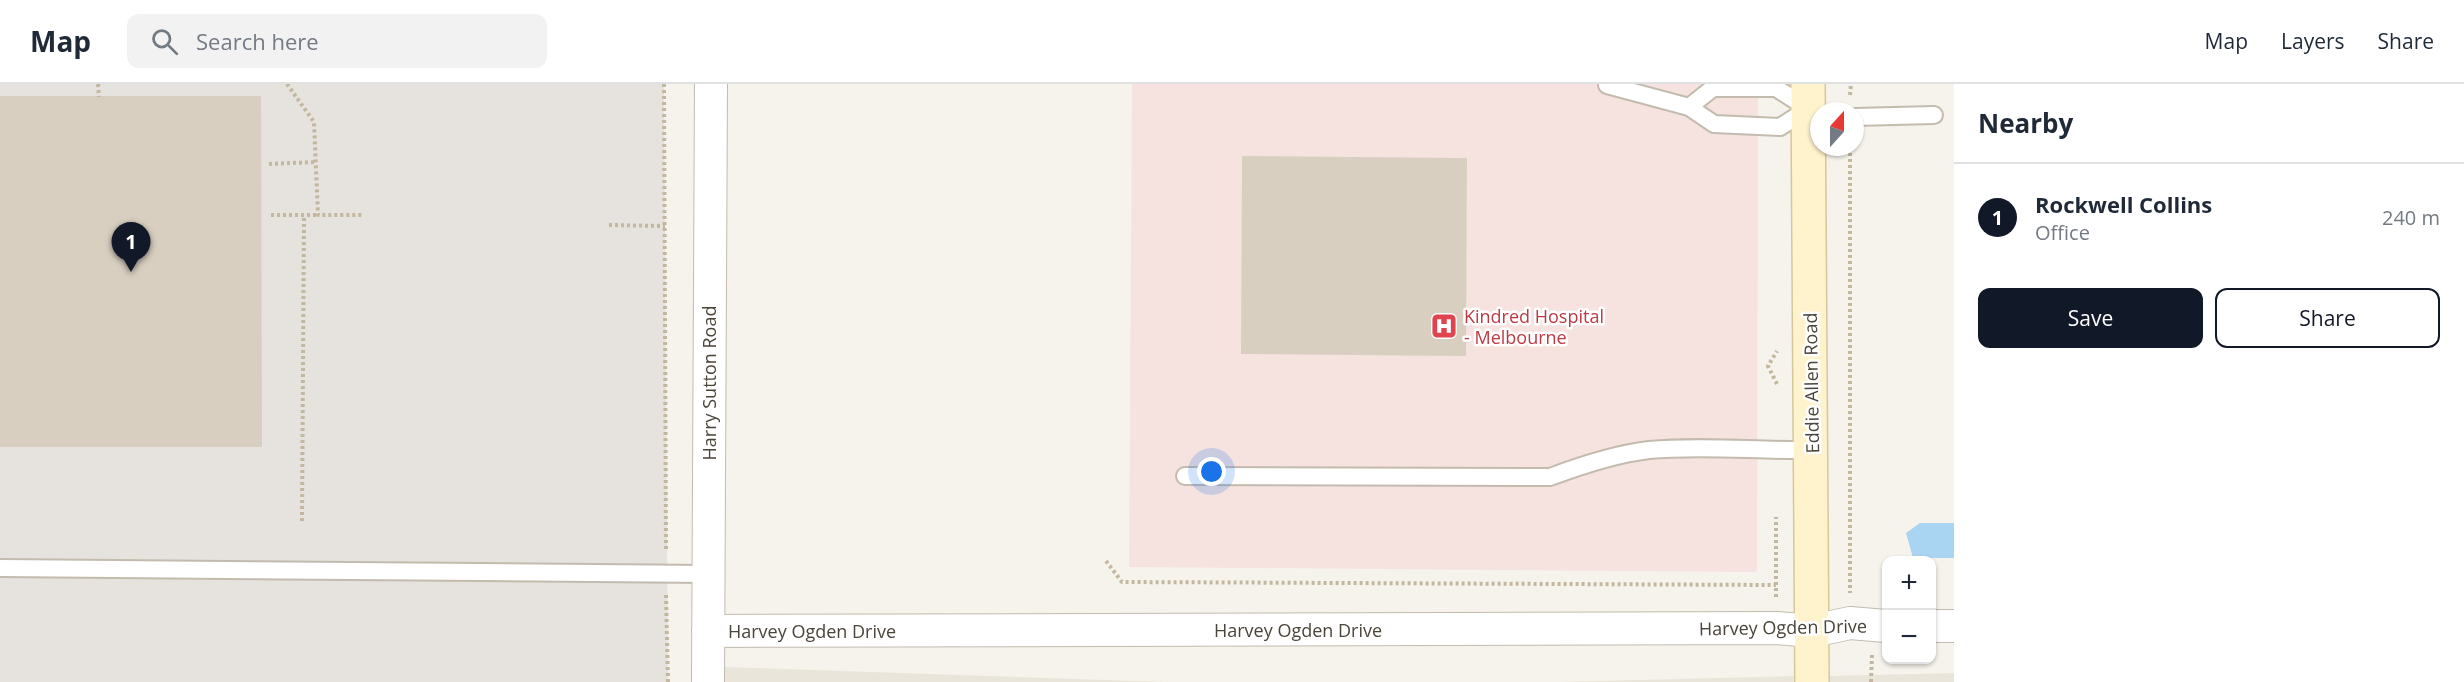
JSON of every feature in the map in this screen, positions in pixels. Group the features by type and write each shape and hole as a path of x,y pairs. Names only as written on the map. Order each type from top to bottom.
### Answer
{"street":[{"name":"Harry Sutton Road","path":"708,682 711,84"},
{"name":"Eddie Allen Road","path":"1811,101 1812,682"},
{"name":"Harvey Ogden Drive","path":"708,631 1740,628 1813,631 1850,623 1882,626"},
{"path":"1936,626 1954,626"}],"lane":[{"path":"1607,85 1689,107 1714,124 1780,127 1811,101 1776,88 1713,88 1689,107"},
{"path":"1864,117 1934,115"},
{"path":"1185,476 1550,477 1594,461 1647,451 1684,448 1811,450"},
{"path":"0,568 708,574"}],"path":[{"path":"98,84 99,97"},
{"path":"287,84 314,122 318,215"},
{"path":"664,84 668,682"},
{"path":"1850,156 1850,623"},
{"path":"269,164 316,162"},
{"path":"271,215 362,215"},
{"path":"302,521 304,215"},
{"path":"609,225 664,226"},
{"path":"1106,561 1122,582 1776,585"}],"shaded area":[{"path":"0,84 664,84 668,682 0,682"},
{"name":"Kindred Hospital - Melbourne","path":"1132,84 1758,84 1757,572 1129,567"},
{"path":"724,667 1165,682 724,682"},
{"path":"1954,673 1954,682 1828,682 1828,676"},
{"path":"1797,676 1796,682 1558,682"}],"water":[{"path":"1920,523 1954,523 1954,558 1912,556 1906,533"}],"building":[{"path":"0,96 261,96 262,447 0,447"},
{"path":"1242,156 1467,158 1466,356 1241,354"}],"place":[{"name":"Rockwell Collins","path":"131,272"},
{"name":"Kindred Hospital - Melbourne","path":"1444,326"}]}
